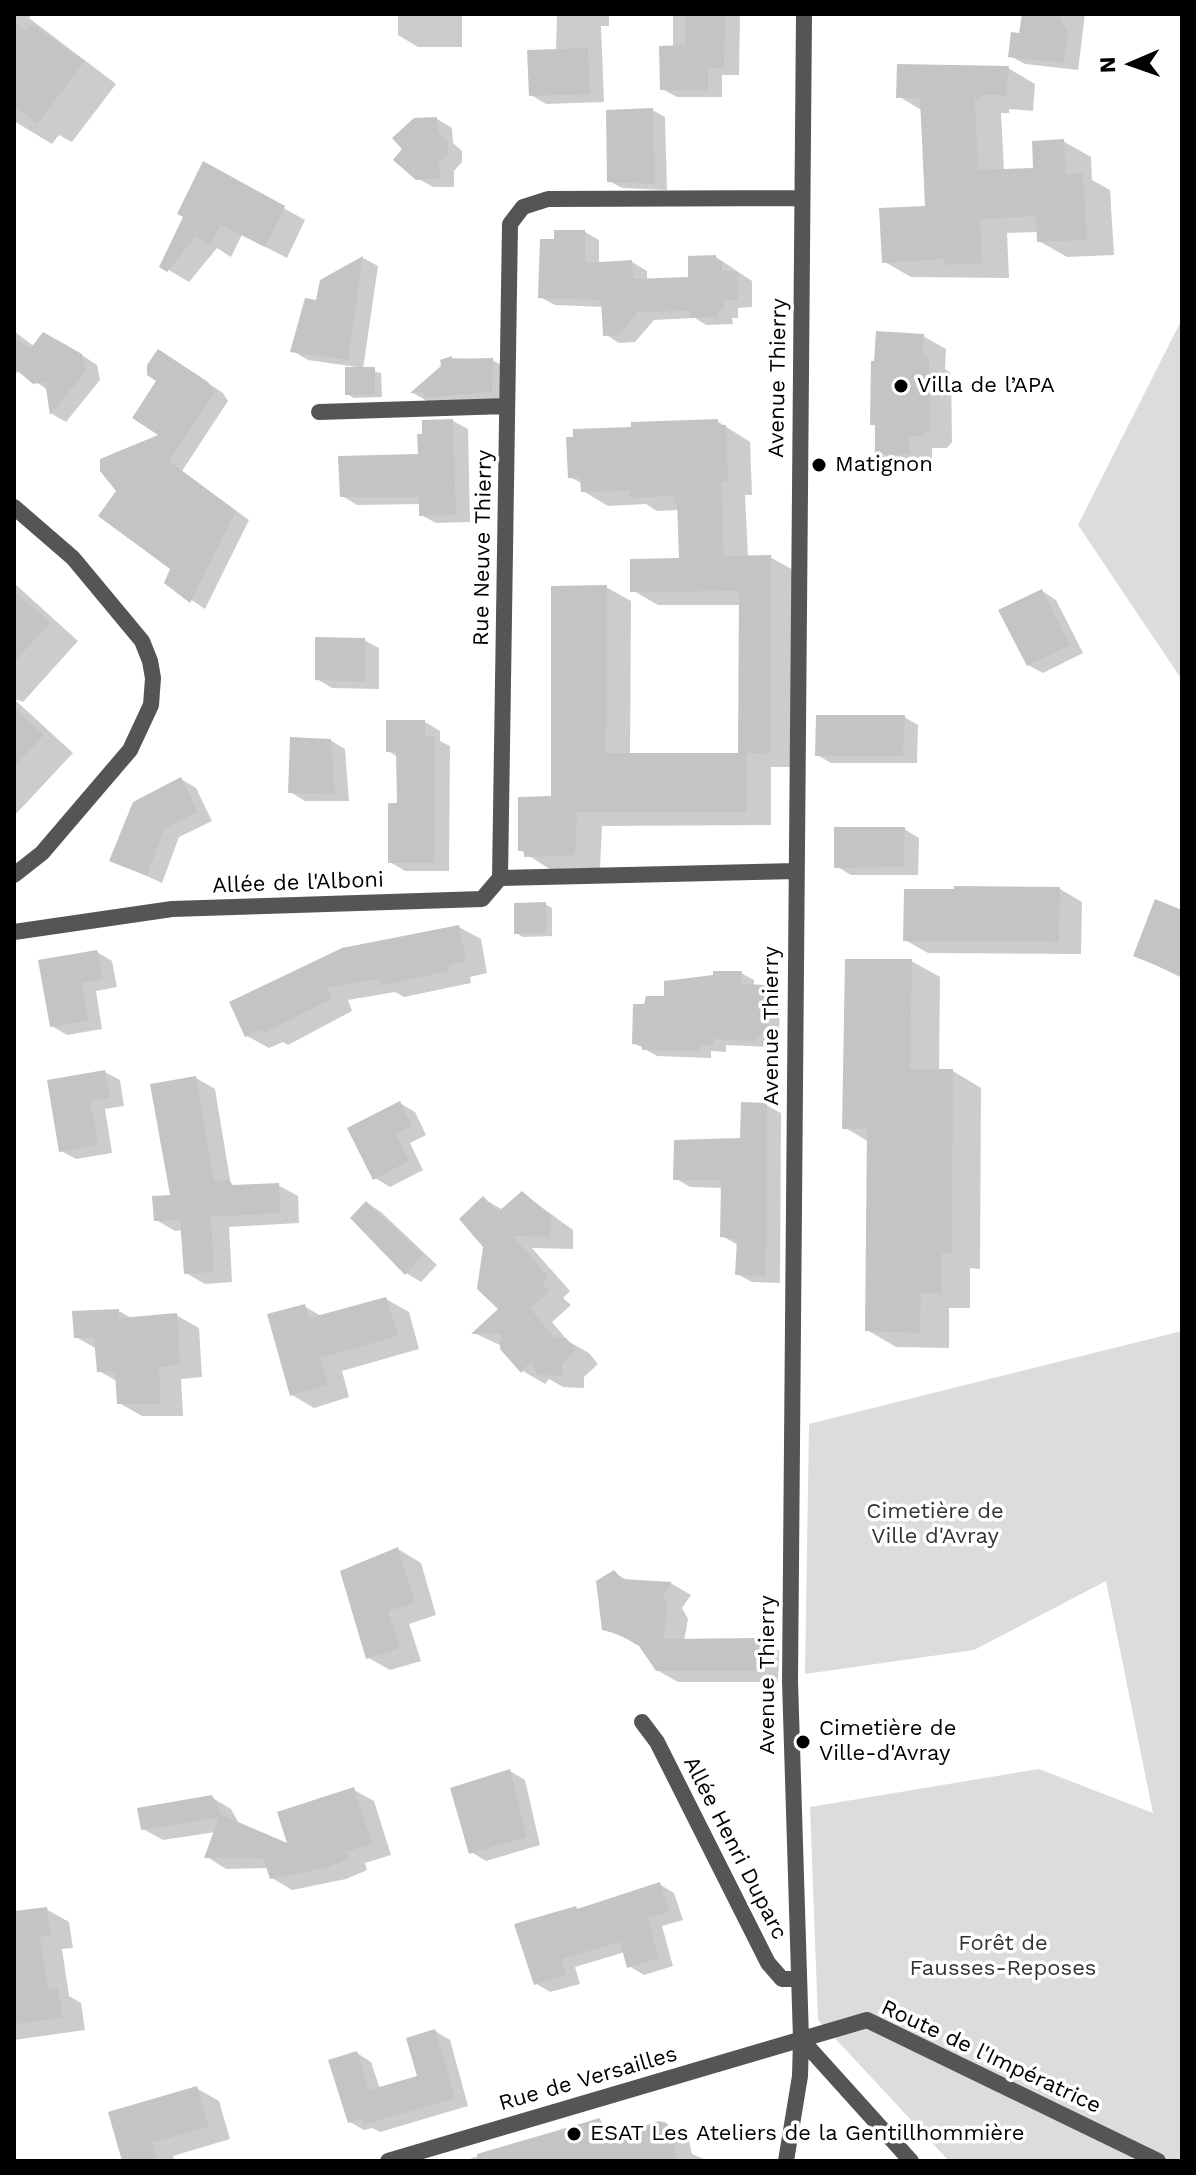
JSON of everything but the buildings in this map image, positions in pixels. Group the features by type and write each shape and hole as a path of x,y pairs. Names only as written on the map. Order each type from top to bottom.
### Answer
{"street":[{"name":"Avenue Thierry","path":"786,2161 800,2076 801,2039 790,1681 804,14"},
{"name":"Rue Neuve Thierry","path":"500,878 510,224 523,207 548,199 801,198"},
{"path":"319,412 507,406"},
{"path":"14,507 73,558 142,641 153,678 151,705 130,750 42,853 14,875"},
{"path":"500,878 796,871"},
{"name":"Allée de l'Alboni","path":"14,932 172,909 482,899 500,878"},
{"name":"Allée Henri Duparc","path":"642,1722 657,1742 768,1963 782,1979 798,1979"},
{"name":"Route de l'Impératrice","path":"801,2039 867,2020 1158,2161"},
{"path":"801,2039 911,2161"},
{"name":"Rue de Versailles","path":"388,2161 801,2039"}],"green space":[{"path":"1182,319 1182,680 1078,525"},
{"path":"1182,1331 1182,2161 949,2161 818,2020 810,1807 1039,1769 1153,1813 1106,1581 974,1650 805,1674 809,1424"}],"place":[{"name":"Villa de l’APA","path":"901,386"},
{"name":"Matignon","path":"819,465"},
{"name":"Cimetière de Ville-d'Avray","path":"803,1742"},
{"name":"ESAT Les Ateliers de la Gentillhommière","path":"574,2134"}],"park label":[{"name":"Cimetière de Ville d'Avray","path":"935,1524"},
{"name":"Forêt de Fausses-Reposes","path":"1003,1956"}]}
